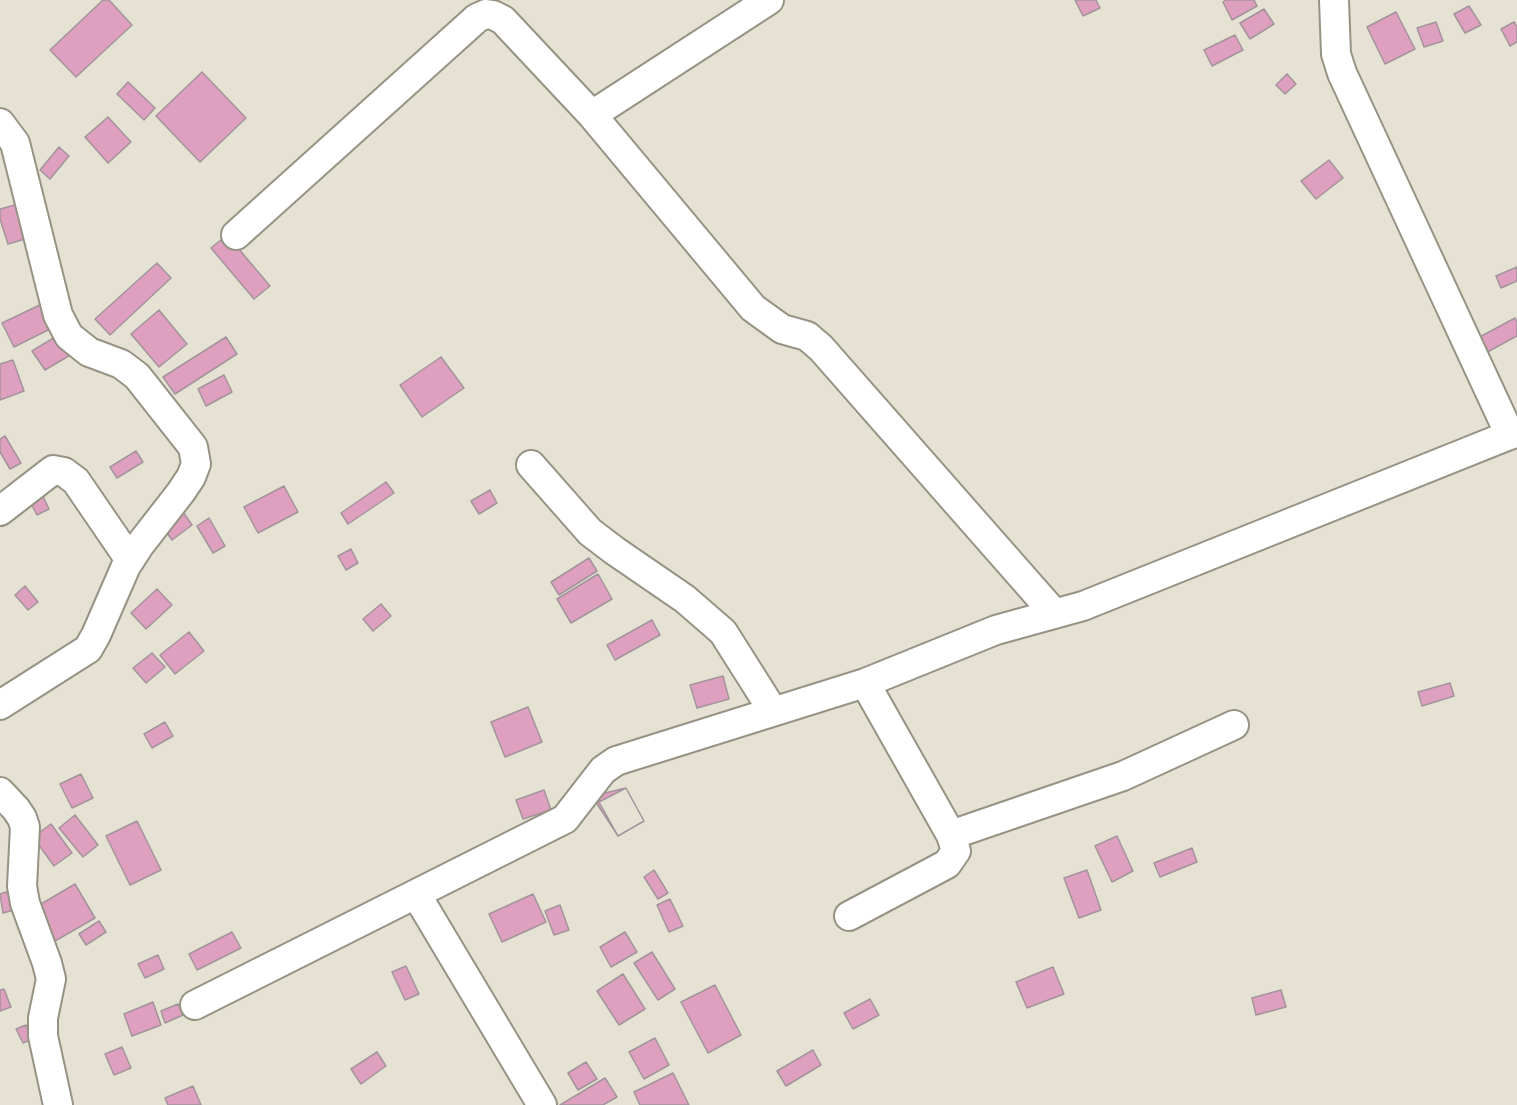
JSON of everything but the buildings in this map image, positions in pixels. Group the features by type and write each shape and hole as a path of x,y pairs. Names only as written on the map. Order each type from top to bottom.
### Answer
{"street":[{"path":"592,115 769,0"},
{"path":"195,1005 565,819 603,770 616,761 864,683 996,630 1083,606 1513,434 1342,73 1336,54 1334,0"},
{"path":"236,235 477,18 486,14 494,15 503,20 592,115 753,308 782,329 807,336 821,348 1054,613"},
{"path":"0,123 15,143 58,315 69,336 89,352 121,364 137,376 193,447 196,464 191,477 130,560 88,649 0,705"},
{"path":"531,465 590,532 685,599 723,632 773,711"},
{"path":"0,511 52,470 64,472 76,481 130,560"},
{"path":"849,916 947,864 956,851 951,835 864,683"},
{"path":"951,835 1123,776 1234,725"},
{"path":"0,792 16,809 25,827 22,886 25,903 51,979 43,1018 43,1036 58,1105"},
{"path":"416,894 542,1105"}]}
